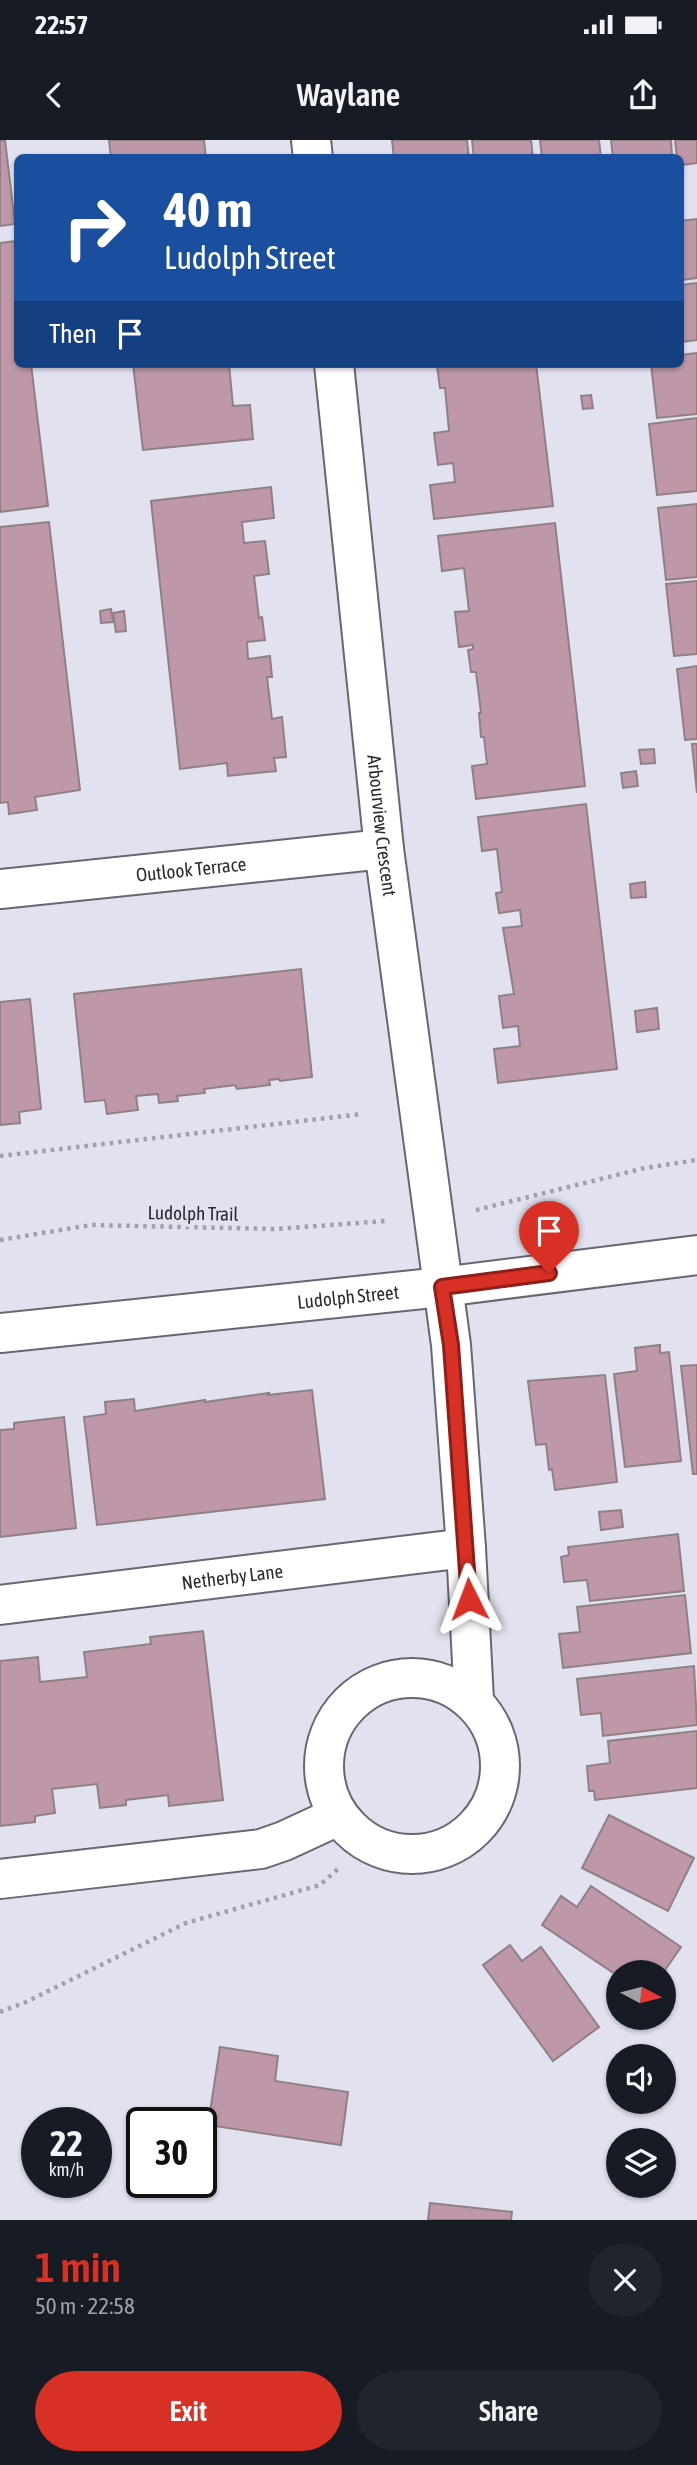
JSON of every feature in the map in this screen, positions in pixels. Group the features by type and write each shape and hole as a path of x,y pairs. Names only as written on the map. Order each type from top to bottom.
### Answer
{"street":[{"name":"Arbourview Crescent","path":"334,368 384,849 451,1345 474,1700"},
{"name":"Outlook Terrace","path":"0,889 384,849"},
{"name":"Ludolph Street","path":"0,1333 442,1287 697,1255"},
{"name":"Netherby Lane","path":"0,1605 466,1548"},
{"path":"404,1678 435,1680 455,1687 474,1700 497,1742 500,1772 493,1802 477,1827 453,1845 425,1855 395,1854 366,1844 351,1832 338,1816 325,1788 323,1758 332,1728 349,1703 374,1685 404,1678"},
{"path":"0,1879 261,1849 338,1816"}],"path":[{"path":"0,1156 362,1114"},
{"path":"476,1210 645,1168 697,1160"},
{"name":"Ludolph Trail","path":"0,1240 91,1225 275,1229 386,1222"},
{"path":"0,2012 26,2002 186,1923 320,1885 366,1844"}],"building":[{"path":"0,140 5,140 14,224 0,226"},
{"path":"109,140 204,140 206,154 111,154"},
{"path":"392,140 467,140 469,154 394,154"},
{"path":"472,140 531,140 533,154 474,154"},
{"path":"540,140 599,140 601,154 542,154"},
{"path":"611,140 671,140 672,154 613,154"},
{"path":"675,140 697,140 697,163 684,165 684,154 677,154"},
{"path":"697,219 697,278 684,280 684,221"},
{"path":"14,241 14,368 31,368 48,506 0,512 0,243"},
{"path":"697,283 697,340 684,342 684,285"},
{"path":"697,353 697,414 657,418 651,368 684,368 684,355"},
{"path":"133,368 229,368 233,406 250,405 253,439 143,450"},
{"path":"437,368 536,368 553,506 434,519 430,485 455,482 453,463 438,465 434,433 449,431 445,388 440,388"},
{"path":"591,395 593,408 583,409 581,396"},
{"path":"697,418 697,491 657,495 649,424"},
{"path":"271,487 274,518 242,522 244,543 265,541 269,574 254,576 259,618 262,617 265,640 247,642 248,659 270,656 272,677 267,677 272,719 282,717 286,757 274,758 276,771 228,776 227,763 180,769 151,501"},
{"path":"697,504 697,577 666,580 658,508"},
{"path":"49,522 80,790 35,797 37,810 9,814 8,802 0,803 0,527"},
{"path":"555,523 585,786 476,799 472,766 487,764 484,737 481,737 476,672 471,672 468,650 473,649 473,645 459,647 455,612 469,611 464,568 442,571 438,536"},
{"path":"697,581 697,654 674,656 666,584"},
{"path":"111,609 113,622 101,623 100,611"},
{"path":"124,611 126,631 116,632 113,613"},
{"path":"697,666 697,739 685,740 677,669"},
{"path":"692,744 697,744 697,793"},
{"path":"654,749 655,763 641,764 639,750"},
{"path":"636,771 638,786 623,788 621,773"},
{"path":"586,804 617,1069 498,1083 494,1049 520,1046 518,1026 503,1028 499,996 514,994 503,928 522,926 520,910 499,913 496,893 502,892 497,849 482,851 478,817"},
{"path":"645,882 646,897 631,898 630,884"},
{"path":"301,969 312,1077 269,1080 270,1085 237,1089 235,1085 204,1089 205,1093 177,1096 178,1101 159,1103 158,1094 136,1096 138,1110 107,1114 105,1100 85,1102 74,994"},
{"path":"30,999 41,1109 19,1112 20,1123 0,1125 0,1002"},
{"path":"657,1008 659,1029 637,1032 635,1011"},
{"path":"660,1345 660,1353 669,1352 681,1461 625,1467 614,1374 637,1371 635,1348"},
{"path":"697,1365 697,1474 693,1474 681,1366"},
{"path":"605,1375 617,1482 555,1490 546,1444 536,1445 528,1381"},
{"path":"312,1390 325,1499 97,1525 84,1417 106,1414 105,1402 134,1399 135,1411 205,1400"},
{"path":"64,1417 76,1528 0,1537 0,1430 14,1429 14,1423"},
{"path":"621,1510 623,1527 601,1530 599,1512"},
{"path":"678,1534 684,1591 590,1601 587,1580 564,1582 561,1557 569,1555 568,1547"},
{"path":"685,1595 691,1653 563,1668 559,1634 580,1632 577,1607"},
{"path":"203,1631 223,1800 169,1806 168,1795 126,1800 126,1805 100,1808 97,1784 52,1789 55,1813 35,1816 35,1822 0,1826 0,1661 38,1657 40,1682 87,1677 84,1652 151,1644 150,1637"},
{"path":"694,1666 697,1725 603,1736 601,1713 581,1715 577,1679"},
{"path":"697,1731 697,1788 595,1800 594,1791 589,1791 587,1766 610,1763 608,1741"},
{"path":"609,1815 694,1858 668,1911 582,1868"},
{"path":"591,1886 681,1947 672,1960 606,1960 606,1968 542,1925 561,1896 577,1907"},
{"path":"510,1945 522,1961 541,1947 599,2027 553,2061 483,1965"},
{"path":"220,2047 278,2056 275,2081 348,2092 341,2145 217,2126 217,2107 211,2107"},
{"path":"430,2203 512,2212 511,2220 428,2220"}],"route":[{"path":"469,1599 451,1345 442,1287 549,1273"}]}
